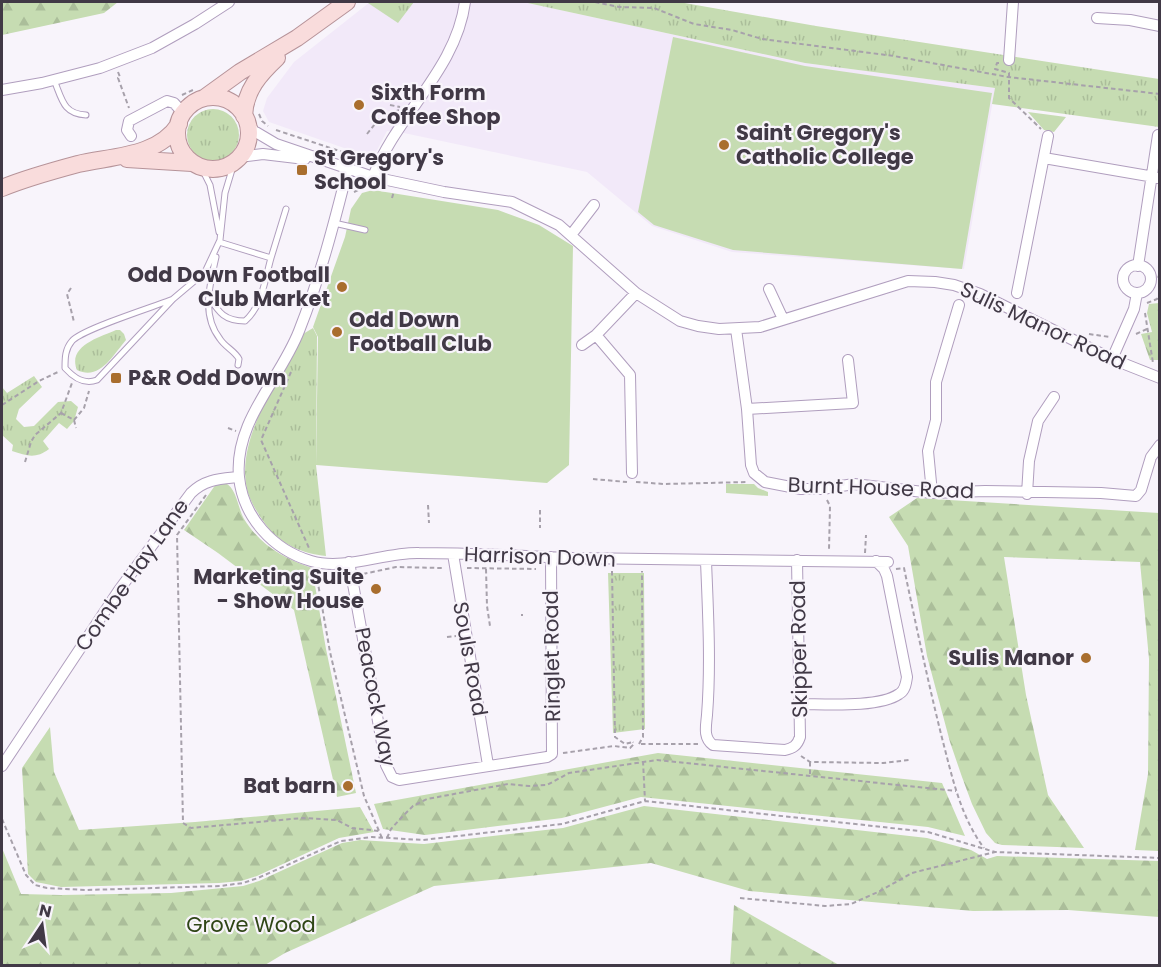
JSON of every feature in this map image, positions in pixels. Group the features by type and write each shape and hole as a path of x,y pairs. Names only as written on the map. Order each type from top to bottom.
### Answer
{"main road":[{"path":"2,188 57,169 118,158 156,145 170,134 195,103 240,72 297,38 347,2"},
{"path":"118,158 197,165 214,170 224,168 237,160 248,141 249,116 244,105 253,85 260,74 297,38"},
{"path":"203,99 212,97 231,102 249,116"},
{"path":"181,118 177,134 179,146 184,155 197,165"}],"street":[{"path":"2,90 54,80 115,63 152,48 229,2"},
{"path":"370,182 402,121 418,102 443,64 458,35 465,2"},
{"path":"1009,60 1013,2"},
{"path":"1097,18 1131,20 1160,26"},
{"path":"127,130 129,121 167,101 174,103 181,118"},
{"name":"Sulis Manor Road","path":"249,116 254,131 269,141 348,168 370,182 512,202 559,225 636,293 680,321 698,326 736,329 760,327 908,281 936,282 954,285 980,294 1112,359 1156,377"},
{"path":"1138,266 1155,178 1158,135"},
{"path":"1017,293 1048,136"},
{"name":"Sulis Manor Road","path":"237,160 264,154 329,162"},
{"path":"1044,158 1155,178"},
{"path":"239,477 244,434 298,334 324,261 348,168"},
{"path":"571,235 594,205"},
{"path":"1138,266 1155,276 1148,288 1137,293 1125,287 1123,279 1130,267 1138,266"},
{"path":"769,289 783,319"},
{"path":"582,345 596,335 636,293"},
{"path":"1112,359 1134,309 1137,293"},
{"path":"932,493 928,451 936,420 936,382 959,305"},
{"name":"Burnt House Road","path":"736,329 747,409 751,465 759,478 774,485 822,489 854,484 932,493 1101,493 1136,496 1141,490 1160,445"},
{"path":"596,335 630,375 632,473"},
{"path":"747,409 853,403 848,360"},
{"path":"1027,494 1029,461 1038,420 1054,397"},
{"name":"Combe Hay Lane","path":"2,766 119,590 191,493 204,482 239,477"},
{"name":"Harrison Down","path":"239,477 243,495 258,526 282,549 315,567 416,552 486,555 551,563 797,560 864,561 883,564"},
{"name":"Souls Road","path":"453,554 488,765"},
{"name":"Skipper Road","path":"792,748 800,737 797,560"},
{"path":"706,561 709,679 705,733 708,741 713,745 785,750 792,748"},
{"name":"Peacock Way","path":"349,562 386,765 392,777 399,780 407,779 547,757 552,752"},
{"name":"Ringlet Road","path":"551,563 552,752"},
{"path":"800,704 861,703 885,700 900,694 905,687 907,678 883,564"}],"lane":[{"path":"54,80 69,111 86,115"},
{"path":"237,160 225,193 219,243 208,297 209,313 214,330 224,344 240,359 238,365"},
{"path":"173,299 98,327 73,339 65,352 65,368 73,377 91,382 97,380 173,299 205,272 219,243 210,185 197,165"},
{"path":"208,297 220,314 229,319 245,321 251,315 259,301 286,209"},
{"path":"334,223 364,230"},
{"path":"219,243 271,258"}],"path":[{"path":"595,2 619,7 654,8 694,24 732,30 762,39 894,56 1008,77 1160,94"},
{"path":"115,63 128,104"},
{"path":"1009,72 1009,98 1048,136"},
{"path":"367,134 379,118 404,108"},
{"path":"249,116 272,128 378,164"},
{"path":"351,196 356,190 370,182"},
{"path":"71,288 67,294 74,322"},
{"path":"1145,304 1157,299 1160,293"},
{"path":"1145,312 1156,377"},
{"path":"1089,334 1121,339 1147,329"},
{"path":"295,365 261,440 315,567 330,652 364,796 382,838"},
{"path":"2,405 39,381 65,368"},
{"path":"25,462 35,435 61,413 73,377"},
{"path":"74,420 84,408 91,382"},
{"path":"61,413 74,420 76,428"},
{"path":"593,479 664,484 747,483 759,478"},
{"path":"219,479 177,534 183,823 191,828 303,818 337,820 352,828 379,831"},
{"path":"822,489 830,506 828,561"},
{"path":"428,506 429,523"},
{"path":"540,510 540,528"},
{"path":"864,561 866,535"},
{"path":"486,555 487,606 490,626"},
{"path":"315,567 324,578 337,579 396,567 486,568 551,563"},
{"path":"883,564 904,568 924,668 956,791 974,835 984,848"},
{"path":"622,571 612,571 615,737 621,742 633,742 634,744 665,742 713,745"},
{"path":"639,744 643,736 642,571"},
{"path":"552,752 566,754 614,746 630,747 634,744"},
{"path":"792,748 810,762 883,764 909,760"},
{"path":"387,838 391,829 407,812 427,799 508,784 546,785 569,773 643,760 956,791"},
{"path":"643,760 645,801"},
{"path":"810,762 810,776"},
{"path":"2,819 26,875 35,885 61,890 220,886 243,883 341,841 360,837 423,840 562,824 645,801 928,832 995,852"},
{"path":"740,898 825,906 851,904 912,873 995,852 1160,858"}],"shaded area":[{"name":"Saint Gregory's Catholic College","path":"370,2 523,2 805,63 995,88 964,269 732,252 652,226 587,172 387,131 373,158 269,122 263,111 267,98 294,62"}],"green space":[{"path":"2,2 118,2 104,13 2,35"},
{"path":"414,2 398,23 368,3"},
{"path":"523,2 679,2 816,26 1159,79 1159,127 992,104 995,88 805,63"},
{"path":"673,37 805,66 992,93 962,269 733,250 654,225 638,212"},
{"path":"213,109 223,111 231,117 237,125 239,135 237,145 231,153 223,159 213,161 203,159 195,153 189,145 187,135 189,125 195,117 203,111"},
{"path":"1028,112 1066,117 1054,132 1044,130"},
{"path":"373,190 498,210 539,225 573,246 569,465 547,483 316,465 318,337 313,327 345,237 351,209 362,193"},
{"path":"1159,303 1159,360 1150,360 1141,334 1152,332 1147,313 1149,304"},
{"path":"313,328 317,336 316,465 326,556 293,547 272,532 252,502 245,473 252,432 261,411 303,334"},
{"path":"116,330 124,334 126,340 111,359 93,372 77,370 75,362 81,349 94,339"},
{"path":"34,376 42,387 19,409 16,419 24,427 34,426 58,402 71,401 78,407 74,421 67,429 59,423 43,441 49,449 31,456 12,451 13,445 2,435 2,387 7,393"},
{"path":"225,483 235,494 244,519 265,544 282,555 312,568 326,649 356,793 337,797 294,610 184,530 216,484"},
{"path":"726,484 754,484 768,492 768,496 726,493"},
{"path":"917,498 1159,513 1159,851 1135,850 1148,774 1149,659 1140,562 1004,557 1026,695 1048,795 1084,848 995,843 986,833 972,804 950,742 927,656 908,546 889,517"},
{"path":"608,573 644,573 645,729 613,733"},
{"path":"50,727 54,772 79,830 360,807 374,832 339,838 257,876 241,881 61,887 36,882 28,874 22,768"},
{"path":"658,753 942,783 965,836 928,827 641,797 562,818 425,835 383,829 374,804"},
{"name":"Grove Wood","path":"644,806 927,838 971,850 987,859 997,856 1159,861 1159,917 1068,910 973,911 749,891 651,863 434,886 285,953 265,965 2,965 2,848 21,894 171,893 243,886 342,843 360,840 424,844 563,828"},
{"path":"734,905 839,965 730,965"}],"place":[{"name":"Sixth Form Coffee Shop","path":"359,105"},
{"name":"Saint Gregory's Catholic College","path":"724,145"},
{"name":"St Gregory's School","path":"302,170"},
{"name":"Odd Down Football Club Market","path":"342,287"},
{"name":"Odd Down Football Club","path":"337,332"},
{"name":"P&R Odd Down","path":"116,378"},
{"name":"Marketing Suite - Show House","path":"376,589"},
{"name":"Sulis Manor","path":"1086,658"},
{"name":"Bat barn","path":"348,786"}]}
